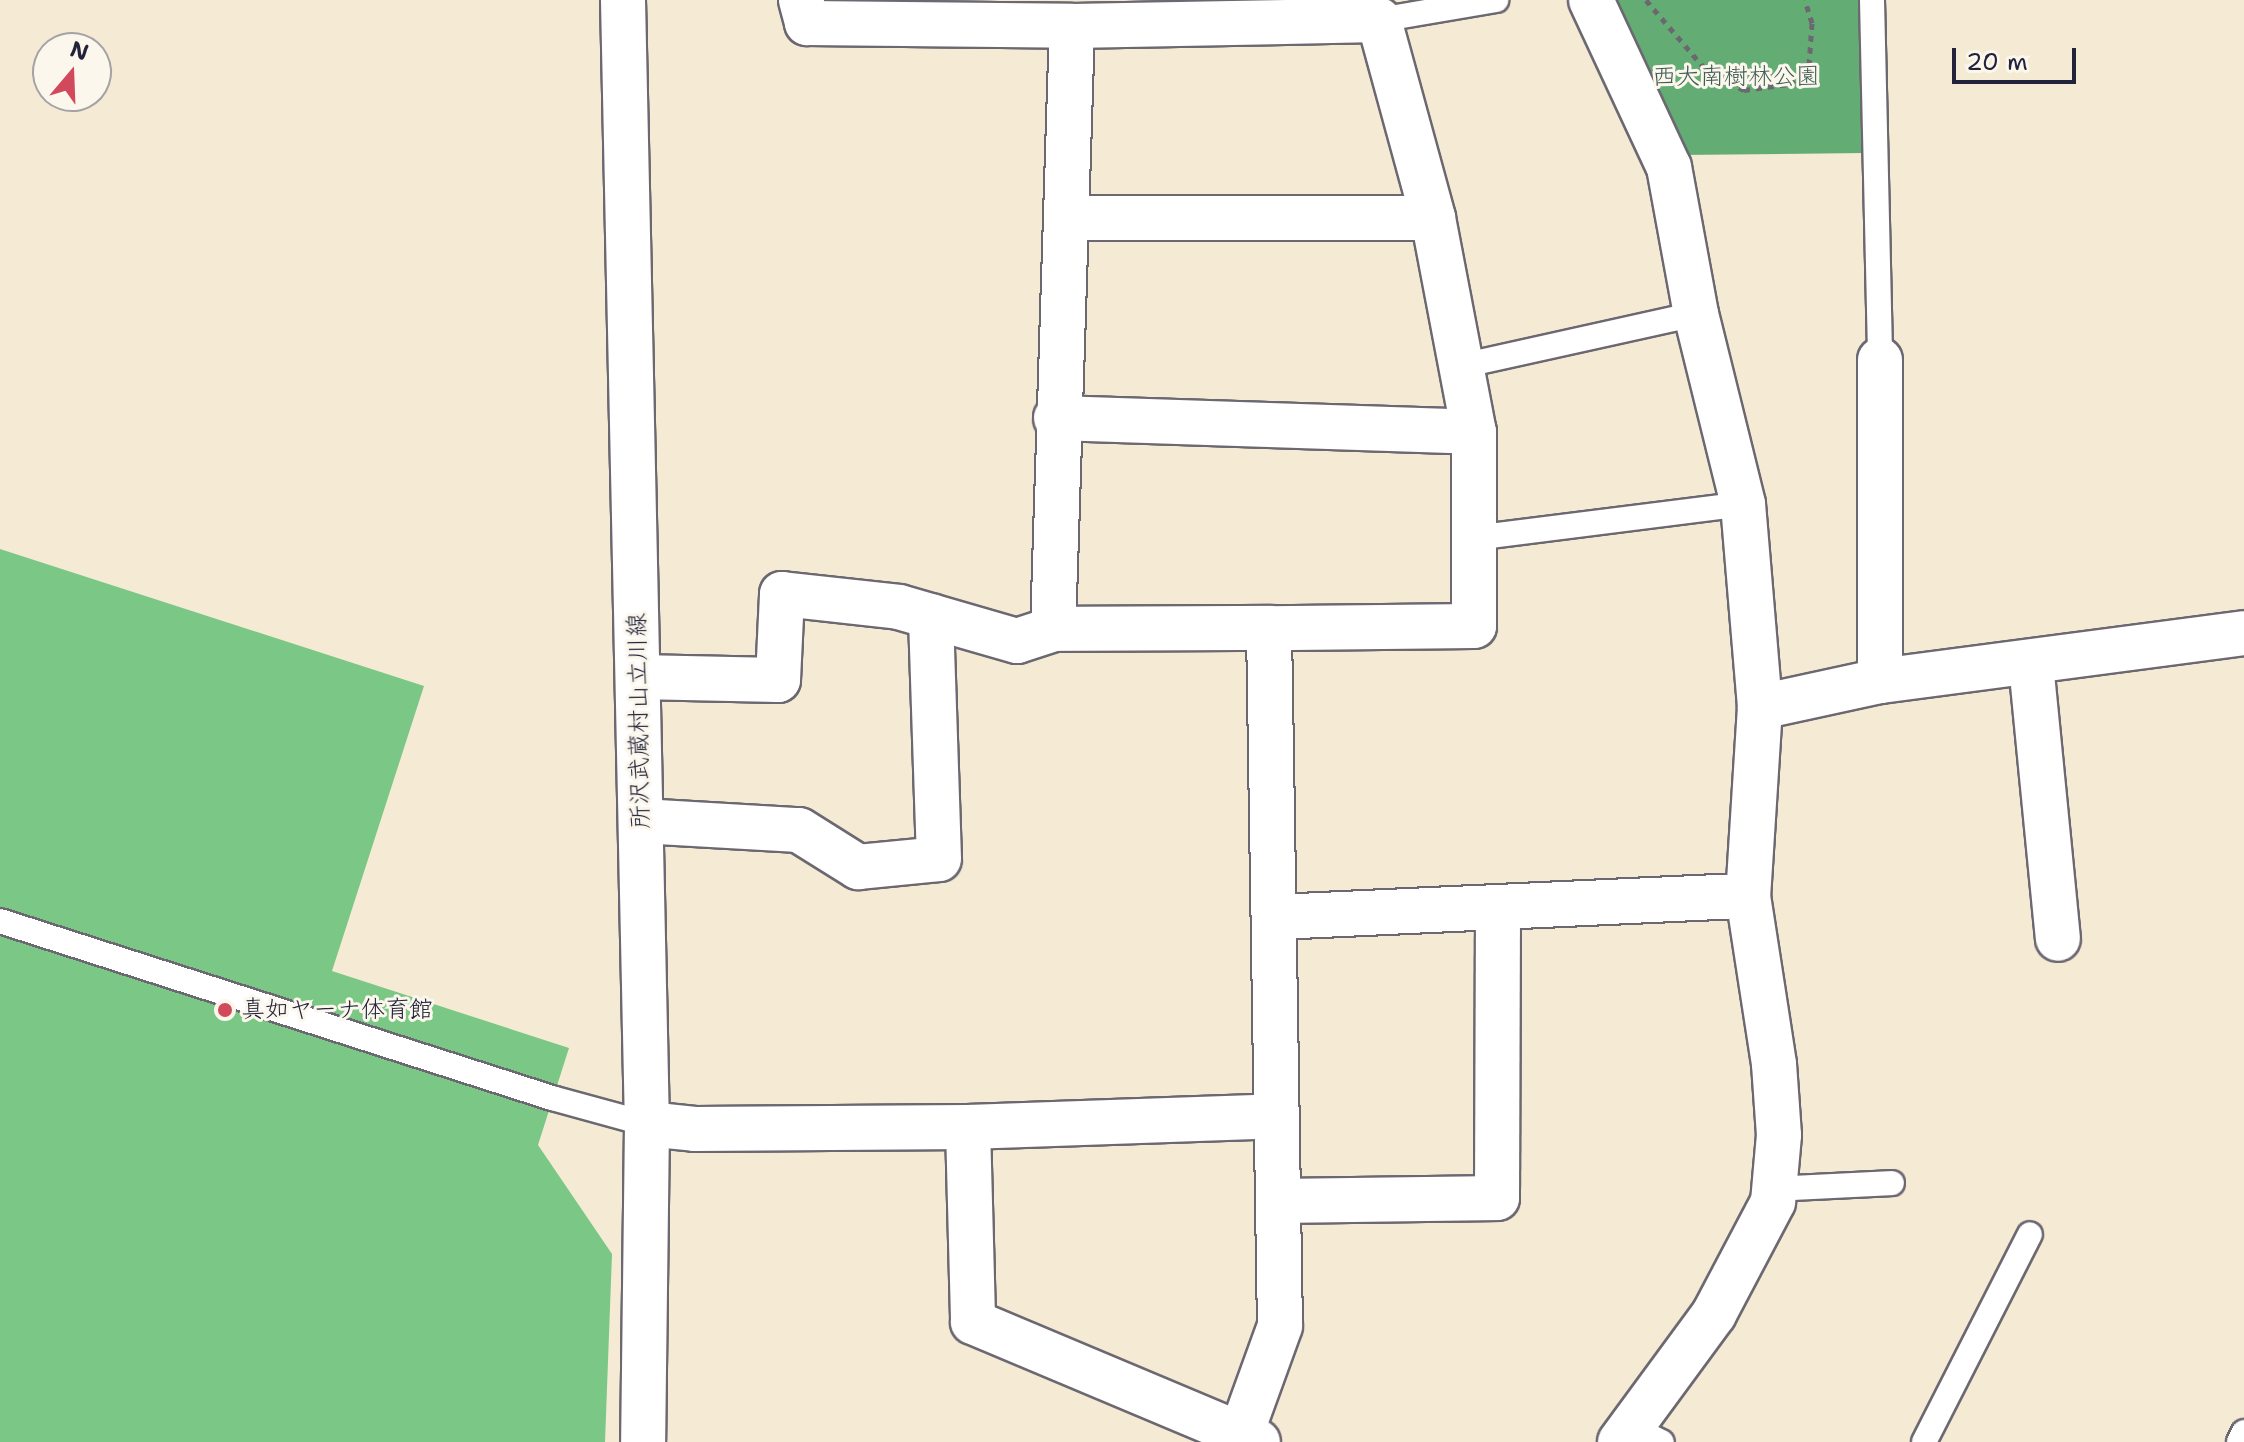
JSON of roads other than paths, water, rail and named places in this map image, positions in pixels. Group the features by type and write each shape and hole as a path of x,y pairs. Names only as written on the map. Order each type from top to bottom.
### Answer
{"street":[{"name":"所沢武蔵村山立川線","path":"623,0 647,1124 643,1442"},
{"path":"638,677 778,680 782,594 899,607 1017,641 1053,629 1474,626 1474,432 1433,218 1379,20 1072,26 807,23 801,0"},
{"path":"1591,0 1669,167 1696,314 1743,504 1760,707 1748,896 1774,1064 1779,1135 1773,1202 1714,1314 1638,1437"},
{"path":"1053,629 1056,418 1067,218 1072,26"},
{"path":"1067,218 1433,218"},
{"path":"1880,360 1880,681"},
{"path":"1056,418 1474,432"},
{"path":"641,821 799,830 858,867 939,859 931,616"},
{"path":"968,1127 973,1322 1249,1438 1280,1326 1281,1201 1276,1116 1277,917 1269,628"},
{"path":"1760,707 1880,681 2031,664 2244,633"},
{"path":"2031,664 2058,939"},
{"path":"1277,917 1748,896"},
{"path":"1281,1201 1497,1198 1498,908"},
{"path":"647,1124 695,1129 968,1127 1276,1116"}],"lane":[{"path":"1379,20 1496,0"},
{"path":"1872,0 1880,360"},
{"path":"1461,366 1696,314"},
{"path":"1474,538 1743,504"},
{"path":"0,921 552,1098 647,1124"},
{"path":"1774,1189 1892,1183"},
{"path":"1924,1442 2030,1234"},
{"path":"2239,1442 2244,1432"}],"place":[{"name":"真如ヤーナ体育館","path":"225,1010"}],"park label":[{"name":"西大南樹林公園","path":"1736,77"}]}
